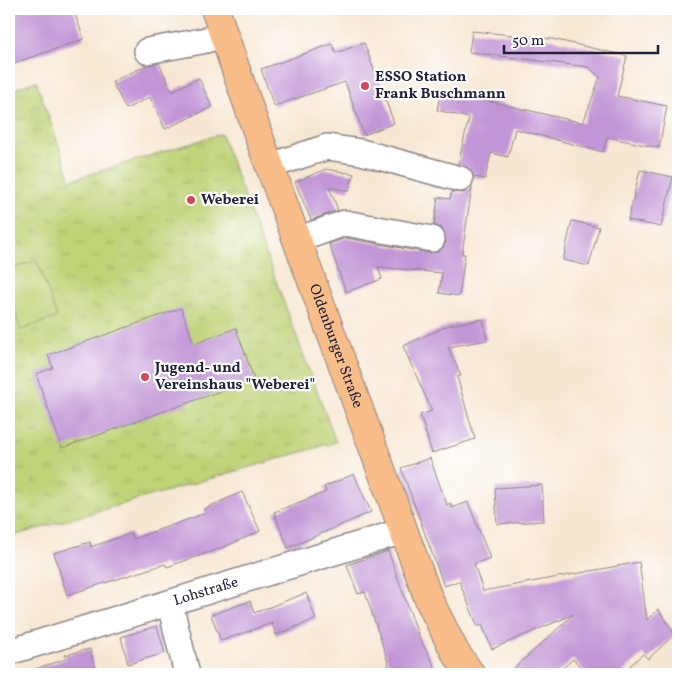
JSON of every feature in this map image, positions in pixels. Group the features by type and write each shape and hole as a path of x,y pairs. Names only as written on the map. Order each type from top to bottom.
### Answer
{"main road":[{"name":"Oldenburger Straße","path":"215,9 270,166 429,600 455,652 471,674"}],"street":[{"path":"147,51 202,41 224,34"},
{"path":"270,166 327,147 362,152 460,179"},
{"path":"297,240 344,223 432,238"},
{"name":"Lohstraße","path":"9,652 403,531"},
{"path":"170,604 187,674"}],"green space":[{"path":"36,81 71,180 221,134 336,442 9,537 9,91"},
{"path":"37,260 57,317 21,330 9,296 9,270"}],"building":[{"path":"9,9 73,9 84,39 9,65"},
{"path":"472,31 552,39 627,56 617,96 667,106 659,148 607,137 603,152 515,129 508,157 491,153 485,179 474,177 470,169 458,164 469,118 437,110 441,90 583,123 600,77 588,67 469,52"},
{"path":"364,43 394,123 364,135 345,82 274,106 261,69 332,44 336,53"},
{"path":"159,63 172,91 199,78 212,107 165,129 150,97 126,109 112,82 147,65"},
{"path":"326,169 354,174 349,191 329,187 338,210 311,220 295,182"},
{"path":"640,170 673,177 661,227 628,220"},
{"path":"472,186 462,254 465,254 459,296 439,293 442,273 378,267 382,279 346,292 329,244 346,238 429,253 437,252 443,248 446,241 442,228 434,225 438,197 450,199 452,192 464,193"},
{"path":"572,221 599,227 589,266 563,260"},
{"name":"Jugend- und Vereinshaus \"Weberei\"","path":"181,308 194,344 236,328 254,379 62,448 36,374 53,368 48,355"},
{"path":"483,319 487,340 448,347 461,376 457,377 475,439 432,453 420,415 432,411 403,346 449,325"},
{"path":"430,458 447,505 450,503 452,508 468,502 490,558 474,564 483,591 639,562 647,620 658,609 675,634 648,659 643,654 621,674 587,674 573,659 556,674 508,674 574,614 492,649 482,625 478,627 459,581 444,586 401,468"},
{"path":"354,474 371,512 288,548 274,512 326,492 324,487"},
{"path":"542,485 544,521 497,524 495,488"},
{"path":"242,492 260,531 227,546 167,567 165,564 67,595 54,553 90,542 91,547 131,533 133,539 206,513 204,509"},
{"path":"388,551 419,637 439,674 392,674 365,592 358,594 347,565"},
{"path":"306,593 316,619 276,635 272,623 221,641 211,615 250,601 254,613"},
{"path":"157,626 165,653 128,664 121,637"},
{"path":"90,649 96,674 30,674 29,671 66,659 65,655"}],"place":[{"name":"ESSO Station Frank Buschmann","path":"365,86"},
{"name":"Weberei","path":"191,200"},
{"name":"Jugend- und Vereinshaus \"Weberei\"","path":"145,377"}]}
